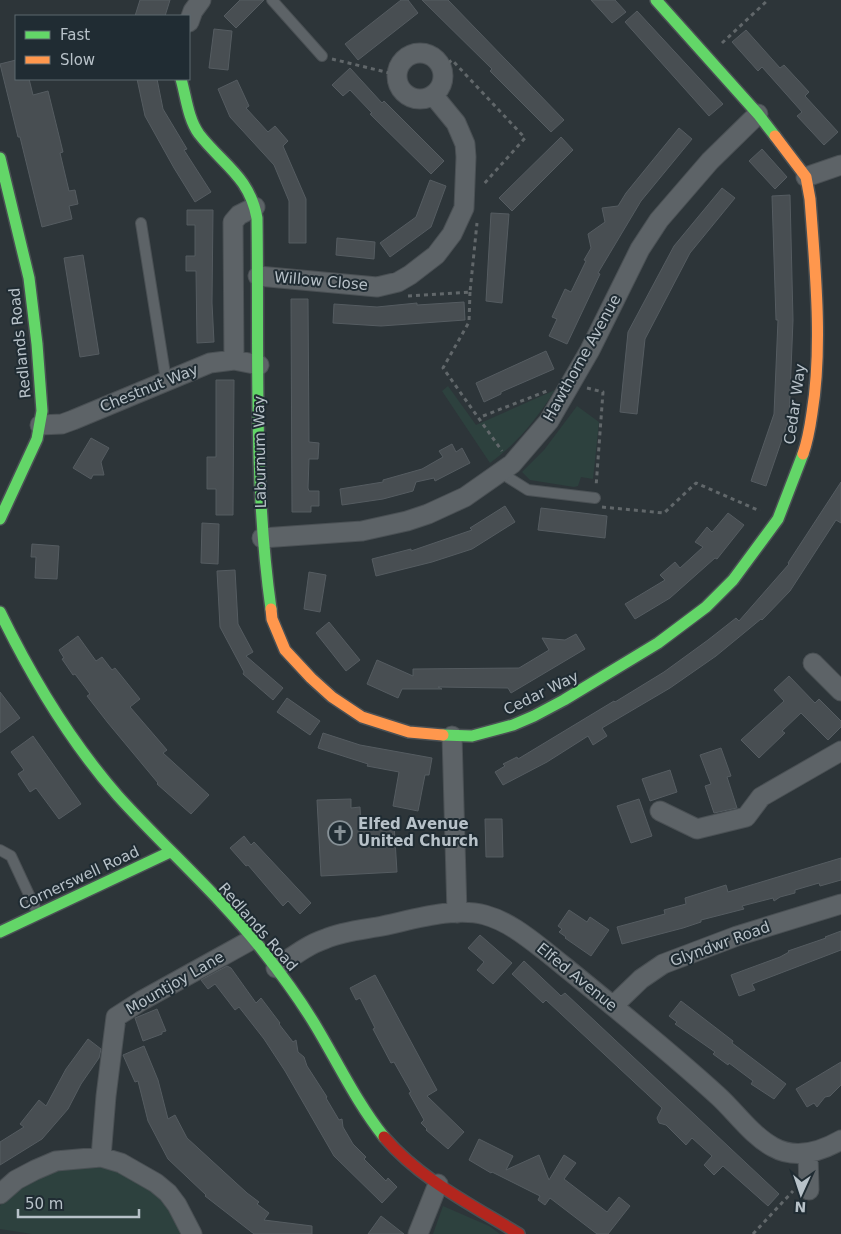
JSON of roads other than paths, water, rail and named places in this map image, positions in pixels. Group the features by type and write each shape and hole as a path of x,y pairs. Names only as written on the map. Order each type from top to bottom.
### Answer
{"street":[{"path":"190,19 201,0"},
{"path":"656,0 758,114 806,177 841,165"},
{"path":"420,53 434,57 442,68 443,74 441,85 433,95 420,98 413,97 402,89 398,75 402,62 414,54 420,53"},
{"name":"Laburnum Way","path":"181,80 192,121 198,133 243,181 252,197 257,218 260,505 272,619 278,635 296,663 332,697 362,717 409,732 452,736"},
{"name":"Willow Close","path":"258,276 377,286 398,282 424,265 445,244 459,221 464,208 466,157 462,135 456,123 433,95"},
{"name":"Hawthorne Avenue","path":"262,538 362,531 400,523 450,505 506,469 549,421 590,350 640,249 659,220 710,160 758,114"},
{"name":"Redlands Road","path":"0,158 29,278 42,411 37,440 0,520"},
{"name":"Cedar Way","path":"452,736 472,736 534,716 658,643 721,593 754,553 778,519 807,443 815,395 817,331 812,224 806,177"},
{"path":"234,360 233,222 239,215 255,207"},
{"name":"Chestnut Way","path":"40,424 62,424 210,363 234,360 259,365"},
{"name":"Redlands Road","path":"0,612 18,651 60,722 98,773 253,939 276,968 316,1027 355,1097 387,1140 438,1184 520,1234"},
{"path":"814,663 841,691"},
{"path":"452,736 457,913"},
{"path":"660,811 696,829 746,817 761,798 841,751"},
{"name":"Cornerswell Road","path":"0,932 170,852"},
{"name":"Glyndwr Road","path":"613,1006 641,978 663,964 737,936 841,904"},
{"name":"Elfed Avenue","path":"276,968 315,943 334,935 457,913 475,913 495,918 521,933 544,950 613,1006 717,1095 756,1134 773,1147 789,1153 808,1154 841,1140"},
{"name":"Mountjoy Lane","path":"101,1157 106,1096 116,1017 141,1001 253,939"},
{"path":"808,1154 809,1182"},
{"path":"0,1194 16,1180 56,1161 101,1157 121,1164 156,1183 168,1193 177,1205 192,1234"},
{"path":"418,1234 438,1184"}],"lane":[{"path":"272,0 322,56"},
{"path":"141,223 166,380"},
{"path":"506,469 528,490 595,498"},
{"path":"0,850 11,856 38,914"}],"place":[{"name":"Elfed Avenue United Church","path":"340,833"}]}
